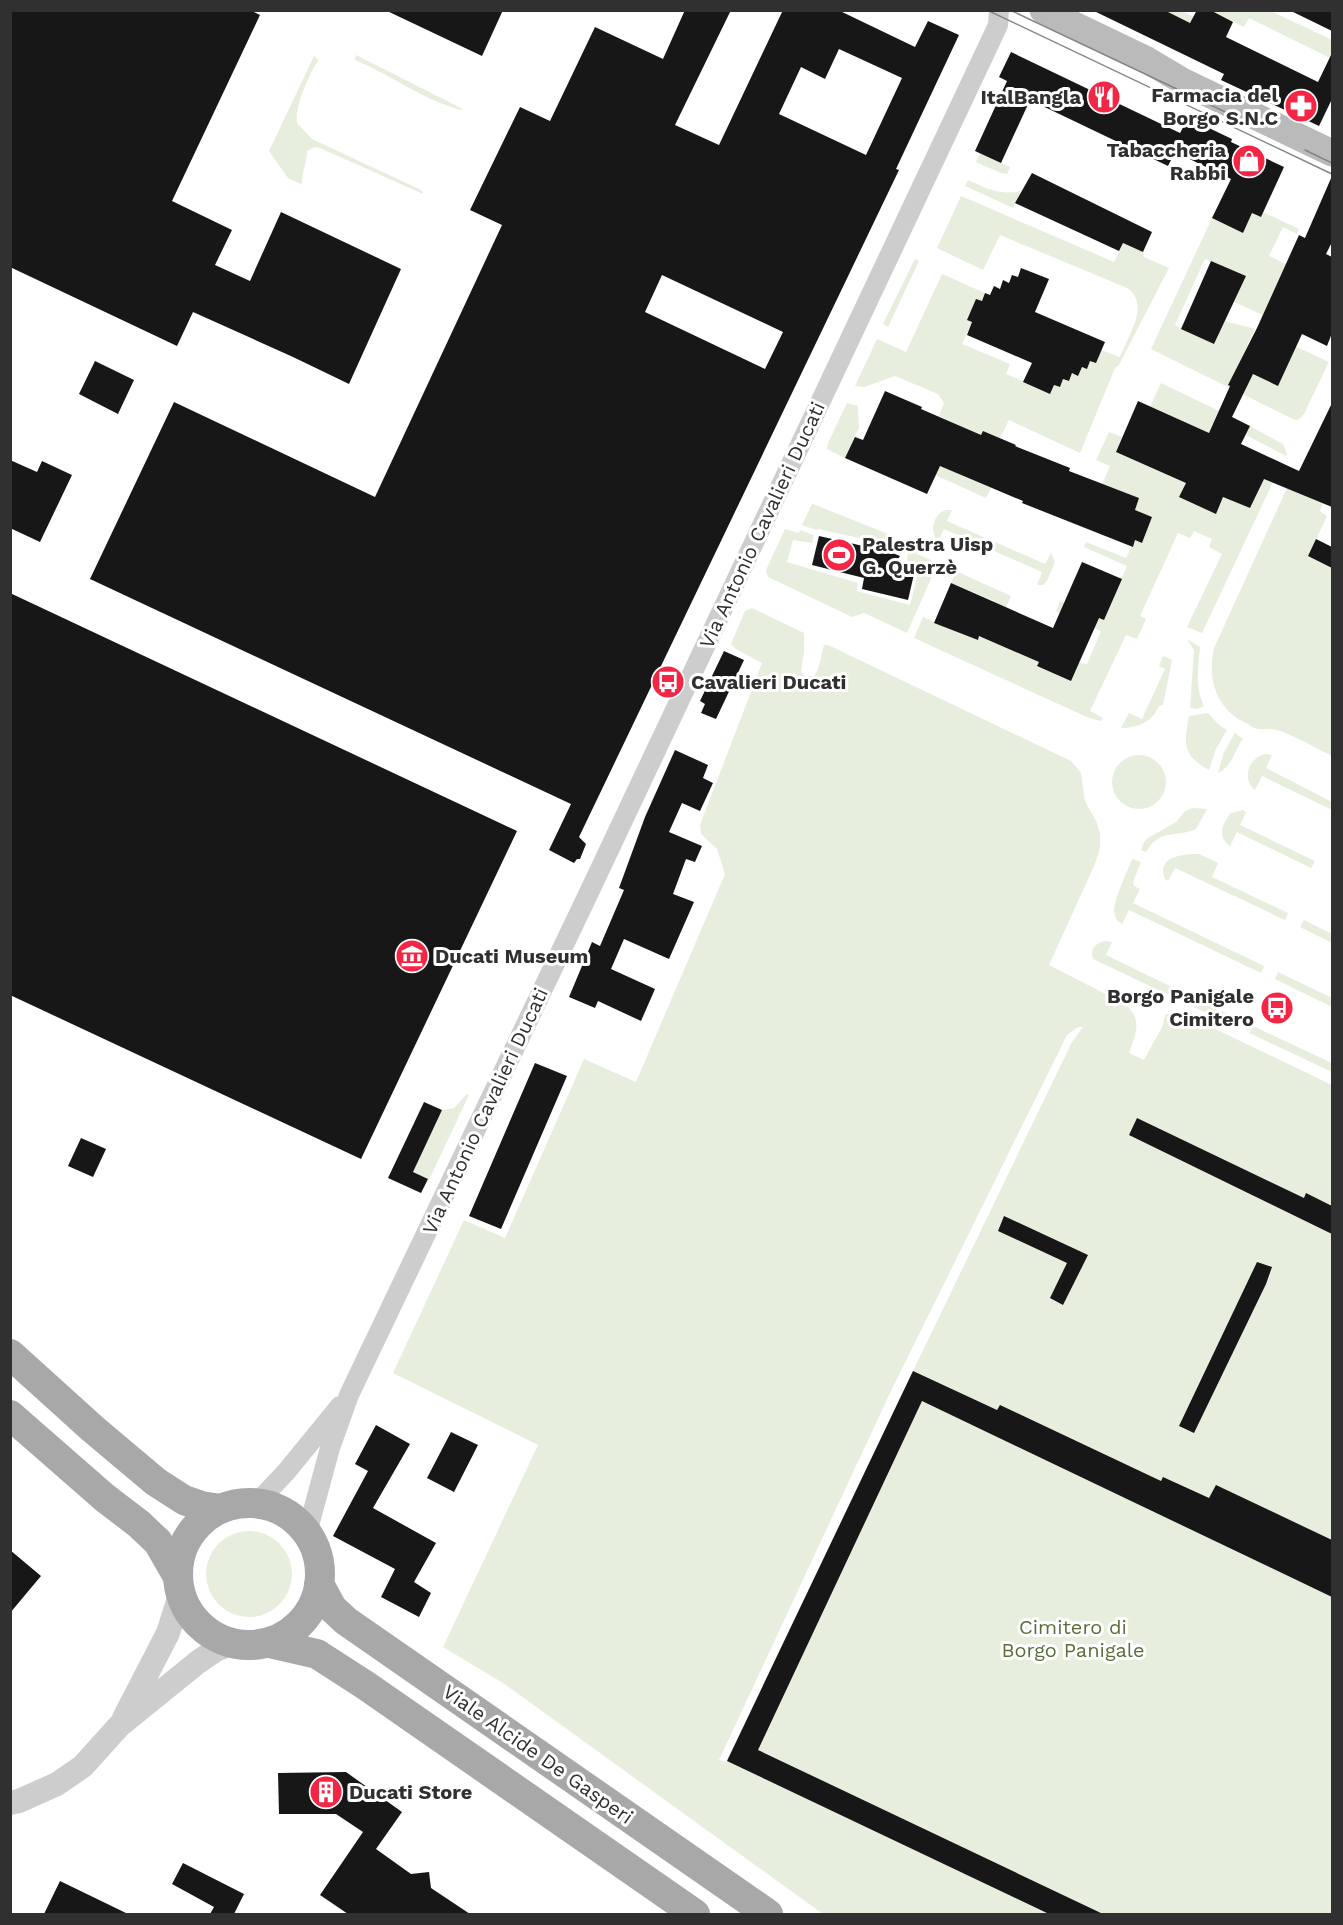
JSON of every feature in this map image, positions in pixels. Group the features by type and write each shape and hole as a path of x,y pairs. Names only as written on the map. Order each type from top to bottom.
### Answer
{"main road":[{"path":"1043,10 1147,60 1184,82 1332,153"},
{"path":"10,1354 156,1482 184,1500 201,1506 221,1509"},
{"path":"10,1415 158,1542 179,1585 187,1610 209,1634 232,1644 255,1645 282,1637 303,1620 310,1610 319,1584 319,1566 315,1549 307,1533 297,1522 271,1507 238,1504 221,1509 198,1524 189,1535 179,1561 179,1585"},
{"name":"Viale Alcide De Gasperi","path":"319,1584 332,1608 346,1621 768,1914"},
{"path":"269,1642 317,1654 695,1914"}],"street":[{"name":"Via Antonio Cavalieri Ducati","path":"307,1533 327,1458 349,1395 982,61 998,25 999,10"},
{"name":"Via Antonio Cavalieri Ducati","path":"256,1504 286,1473 349,1395"},
{"path":"119,1726 168,1633 179,1585"},
{"path":"10,1803 57,1784 83,1766 119,1726 198,1662 217,1649 232,1644"}],"green space":[{"path":"1164,11 1182,11 1194,17 1190,23"},
{"path":"1210,11 1271,11 1332,40 1332,59 1249,18 1244,27"},
{"path":"356,55 463,109 447,106 420,94 355,60"},
{"path":"314,56 318,61 303,91 297,123 312,139 419,189 423,194 315,147 307,151 302,183 288,178 269,151"},
{"path":"980,153 1010,167 1007,174 976,162"},
{"path":"968,180 1000,192 1021,191 1013,208 965,186"},
{"path":"961,196 1114,262 1123,243 1143,252 1144,257 1169,268 1119,365 1115,368 1080,453 1009,420 1000,438 983,431 964,476 991,488 986,498 935,475 958,425 939,416 944,403 938,394 895,376 864,387 855,386 877,339 906,352 942,274 985,293 962,344 1010,364 1006,374 1050,393 1054,385 1060,387 1063,379 1069,381 1072,373 1078,375 1082,367 1087,368 1090,361 1101,350 1120,357 1135,321 1137,303 1134,295 1127,288 1000,235 983,270 937,248"},
{"path":"1263,212 1299,229 1297,234 1283,227 1269,256 1286,264 1263,315 1234,302 1246,276 1205,259 1175,325 1214,344 1225,321 1255,329 1229,385 1269,334 1329,362 1304,414 1298,420 1151,349 1212,218 1243,233 1252,213 1261,217"},
{"path":"915,259 919,261 888,327 883,324"},
{"path":"1161,383 1219,411 1180,496 1216,513 1223,497 1250,508 1273,459 1282,463 1202,633 1187,627 1222,554 1209,547 1212,539 1194,531 1190,538 1178,533 1140,616 1146,619 1137,639 1126,635 1090,711 1103,718 1101,721 1089,718 914,638 923,617 978,640 994,601 951,583 956,571 1011,596 992,640 1039,662 1037,666 1087,664 1101,631 1056,611 1060,601 1104,620 1127,566 1084,547 1086,542 1126,558 1135,540 1142,543 1152,517 1135,510 1139,498 1102,484 1110,466 1096,460 1109,432 1122,437 1116,452 1164,473 1150,407"},
{"path":"847,403 858,406 859,428 845,458 827,449"},
{"path":"1250,426 1283,444 1286,456 1246,435"},
{"path":"1287,488 1323,503 1320,511 1327,516 1308,556 1332,568 1332,756 1275,729 1252,727 1227,710 1213,682 1214,648"},
{"path":"812,504 888,534 882,543 816,530 802,525"},
{"path":"945,510 952,510 947,521 1045,564 1051,553 1055,562 1047,581 1043,585 1037,585 1042,572 944,529 938,541 933,528 935,520"},
{"path":"785,529 799,533 800,530 814,535 812,543 793,540 787,562 858,583 857,591 910,605 920,566 907,561 908,553 894,547 897,538 914,546 917,554 938,563 907,633 864,613 852,617 768,577 767,568"},
{"name":"Cimitero di Borgo Panigale","path":"752,608 804,633 801,672 805,676 814,676 824,645 828,645 1071,761 1081,773 1085,801 1100,833 1100,848 1095,864 1049,965 1125,1004 1131,1010 1136,1027 1129,1053 1144,1060 1163,1025 1165,1015 1172,1012 1184,1014 1332,1085 1332,1914 823,1914 503,1683 443,1647 538,1445 393,1373 464,1220 505,1238 584,1059 636,1082 725,874 717,849 701,834 700,825 762,663 731,644 745,611","holes":["1078,1027 1083,1027 1072,1042 726,1762 719,1760 890,1393 1067,1035"]},
{"path":"1187,639 1200,647 1198,685 1204,706 1198,709 1190,708 1194,650"},
{"path":"1163,656 1172,660 1163,705 1159,706 1144,723 1121,728 1129,713 1142,719 1165,669 1159,666"},
{"path":"1208,713 1227,730 1216,749 1209,770 1189,754 1186,741 1189,716"},
{"path":"1235,733 1243,739 1230,763 1218,773 1224,752"},
{"path":"1139,755 1149,757 1158,763 1164,772 1166,782 1164,792 1158,801 1149,807 1139,809 1129,807 1120,801 1114,792 1112,782 1114,772 1120,763 1129,757"},
{"path":"1272,755 1266,768 1332,802 1332,810 1262,776 1255,790 1248,780 1249,769 1259,756"},
{"path":"1193,808 1207,809 1196,829 1163,837 1151,844 1146,852 1141,850 1148,838 1176,822 1185,811"},
{"path":"1243,810 1246,812 1240,825 1315,861 1311,868 1237,832 1230,846 1223,839 1223,826 1231,813"},
{"path":"1199,854 1218,863 1212,877 1288,913 1285,920 1175,868 1168,881 1165,879 1164,865 1168,861 1179,856"},
{"path":"1132,859 1141,862 1133,882 1134,886 1140,889 1133,903 1264,966 1261,973 1129,910 1122,924 1119,922 1115,916 1114,907"},
{"path":"1304,920 1332,934 1332,943 1300,927"},
{"path":"1105,941 1112,942 1106,955 1238,1019 1234,1026 1093,959 1094,947"},
{"path":"1278,972 1332,998 1332,1007 1275,979"},
{"path":"1253,1026 1332,1063 1332,1072 1249,1033"},
{"path":"467,1094 469,1095 429,1180 413,1172 442,1110 454,1108"},
{"path":"249,1531 265,1535 279,1544 288,1558 292,1574 288,1590 279,1604 265,1613 249,1617 233,1613 219,1604 210,1590 206,1574 210,1558 219,1544 233,1535"}],"building":[{"path":"10,10 250,10 260,15 172,201 232,230 215,265 250,281 281,212 401,269 349,384 193,312 177,346 10,267"},
{"path":"385,10 503,10 482,56"},
{"path":"685,10 731,10 675,125 719,145 783,10 838,10 915,47 928,21 959,35 896,169 899,170 579,837 586,844 580,859 574,863 549,850 571,804 90,579 174,402 375,497 502,225 470,210 520,107 550,121 595,27 663,59","holes":["839,49 902,78 866,155 779,114 801,67 825,79","662,275 783,332 765,369 645,312"]},
{"path":"1092,10 1164,10 1190,23 1197,10 1210,10 1233,22 1226,37 1318,82 1332,53 1332,99 1319,126 1221,80 1224,74"},
{"path":"1289,10 1332,10 1332,31"},
{"path":"1011,52 1180,133 1188,118 1232,139 1231,142 1284,167 1261,217 1252,213 1243,233 1212,218 1231,179 1175,152 1168,166 1030,100 1001,163 975,151 1007,81 999,77"},
{"path":"1032,173 1152,232 1143,252 1123,243 1119,251 1015,203"},
{"path":"1332,176 1332,242 1326,254 1332,257 1332,333 1327,346 1302,334 1278,386 1253,374 1232,417 1250,426 1241,444 1299,471 1332,403 1332,507 1264,479 1250,508 1223,497 1216,514 1179,497 1186,483 1116,452 1138,401 1209,433 1230,386 1228,385 1257,328 1299,235 1305,238"},
{"path":"1211,261 1246,276 1214,344 1181,329"},
{"path":"1021,268 1049,279 1035,312 1105,342 1096,363 1090,361 1087,369 1082,367 1078,376 1072,373 1069,381 1063,379 1060,387 1054,385 1050,394 1023,382 1032,363 967,335 972,322 967,320 976,299 982,301 985,293 990,295 994,286 1000,289 1003,280 1009,283 1012,275 1018,277"},
{"path":"95,361 134,380 118,414 79,394"},
{"path":"885,391 981,435 983,431 1070,468 1069,471 1139,498 1135,510 1152,517 1142,543 1135,540 1133,547 1022,503 1023,501 940,466 927,494 845,458 855,437 863,440"},
{"path":"10,460 37,472 42,461 72,475 40,542 10,528"},
{"path":"819,536 872,548 873,545 900,556 894,565 915,570 908,600 862,589 864,578 812,565"},
{"path":"1316,539 1332,547 1332,568 1308,556"},
{"path":"1082,562 1122,579 1104,620 1099,618 1071,681 1037,666 1039,662 979,636 978,640 934,623 951,583 1053,628"},
{"path":"10,593 517,831 361,1159 10,995"},
{"path":"724,651 744,660 716,719 701,713 705,704 700,701"},
{"path":"675,750 708,765 703,778 713,783 700,811 682,803 669,832 702,846 695,862 686,859 673,894 694,902 669,959 624,939 611,969 655,989 641,1021 598,1001 595,1008 569,997 592,942 600,946 624,890 619,888 645,817"},
{"path":"535,1063 567,1076 501,1229 469,1216"},
{"path":"424,1102 442,1110 413,1172 428,1179 421,1193 388,1178"},
{"path":"1137,1118 1304,1198 1306,1193 1332,1206 1332,1234 1129,1135"},
{"path":"81,1138 106,1149 93,1177 68,1166"},
{"path":"1004,1216 1088,1255 1063,1305 1050,1298 1067,1263 998,1231"},
{"path":"1257,1262 1272,1267 1266,1284 1194,1433 1179,1426"},
{"path":"913,1371 997,1410 1000,1405 1161,1481 1163,1477 1209,1498 1216,1485 1332,1540 1332,1597 922,1401 758,1750 1103,1914 1049,1914 727,1761"},
{"path":"376,1425 410,1444 373,1508 436,1543 414,1582 431,1593 419,1617 381,1597 395,1569 333,1536 368,1471 355,1464"},
{"path":"451,1432 478,1445 454,1492 427,1478"},
{"path":"10,1550 41,1576 10,1613"},
{"path":"346,1772 402,1812 376,1849 411,1874 429,1872 431,1888 470,1914 348,1914 320,1895 363,1832 336,1814 279,1814 278,1773"},
{"path":"183,1863 244,1894 234,1914 210,1914 214,1907 172,1884"},
{"path":"60,1881 128,1914 44,1914"}],"tram line":[{"path":"987,10 1332,174"},
{"path":"1010,10 1257,127"},
{"path":"1305,150 1332,163"}],"place":[{"name":"ItalBangla","path":"1104,97"},
{"name":"Farmacia del Borgo S.N.C","path":"1301,106"},
{"name":"Tabaccheria Rabbi","path":"1249,161"},
{"name":"Palestra Uisp G. Querzè","path":"839,555"},
{"name":"Cavalieri Ducati","path":"668,682"},
{"name":"Ducati Museum","path":"412,956"},
{"name":"Borgo Panigale Cimitero","path":"1277,1008"},
{"name":"Ducati Store","path":"326,1792"}]}
